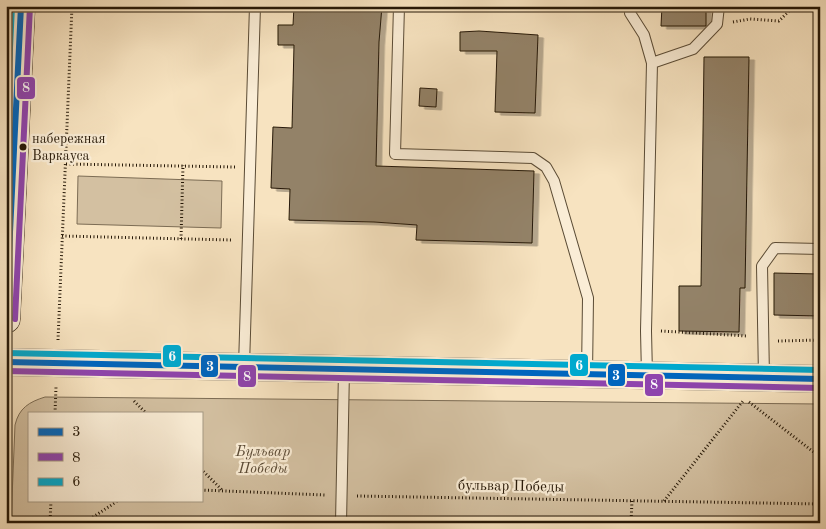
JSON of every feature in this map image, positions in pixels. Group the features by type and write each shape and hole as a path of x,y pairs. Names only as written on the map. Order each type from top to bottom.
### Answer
{"main road":[{"path":"6,319 21,6"}],"street":[{"path":"6,362 820,379"}],"lane":[{"path":"244,367 255,6"},
{"path":"399,6 395,154 533,158 546,167 554,181 588,298 587,374"},
{"path":"630,6 630,14 644,35 652,63 646,331 647,375"},
{"path":"652,63 693,49 718,24 719,6"},
{"path":"764,378 765,341 762,266 775,248 820,248"},
{"path":"341,523 344,369"}],"path":[{"path":"55,412 72,6"},
{"path":"718,24 750,19 779,21 794,6"},
{"path":"66,164 250,168"},
{"path":"182,239 183,166"},
{"path":"62,236 248,240"},
{"path":"646,331 745,335 765,341 820,340"},
{"path":"664,501 744,398 820,457"},
{"path":"134,401 145,412"},
{"path":"202,470 223,490"},
{"name":"бульвар Победы","path":"202,490 342,496 820,504"},
{"path":"631,523 632,500"},
{"path":"50,523 51,502"},
{"path":"84,523 116,502"}],"green space":[{"path":"78,176 222,181 221,228 77,224"},
{"name":"Бульвар Победы","path":"45,397 820,404 820,523 11,523 15,425 19,414 30,404"}],"building":[{"path":"294,6 382,6 379,42 376,166 534,171 532,243 416,240 417,225 289,220 290,189 271,188 273,127 292,128 294,45 278,45 278,25 293,25"},
{"path":"662,6 706,6 706,26 661,26"},
{"path":"479,31 538,35 535,113 495,112 497,51 460,51 460,32"},
{"path":"704,57 749,57 745,288 740,288 739,332 679,331 679,286 701,286"},
{"path":"420,88 437,89 436,107 419,106"},
{"path":"774,273 820,274 820,316 774,315"}],"transit line":[{"name":"6","path":"6,131 12,6"},
{"name":"3","path":"6,314 21,6"},
{"name":"8","path":"15,319 30,6"},
{"name":"6","path":"6,353 820,370"},
{"name":"3","path":"6,362 820,379"},
{"name":"8","path":"6,371 820,388"}],"place":[{"name":"набережная Варкауса","path":"23,147"}]}
